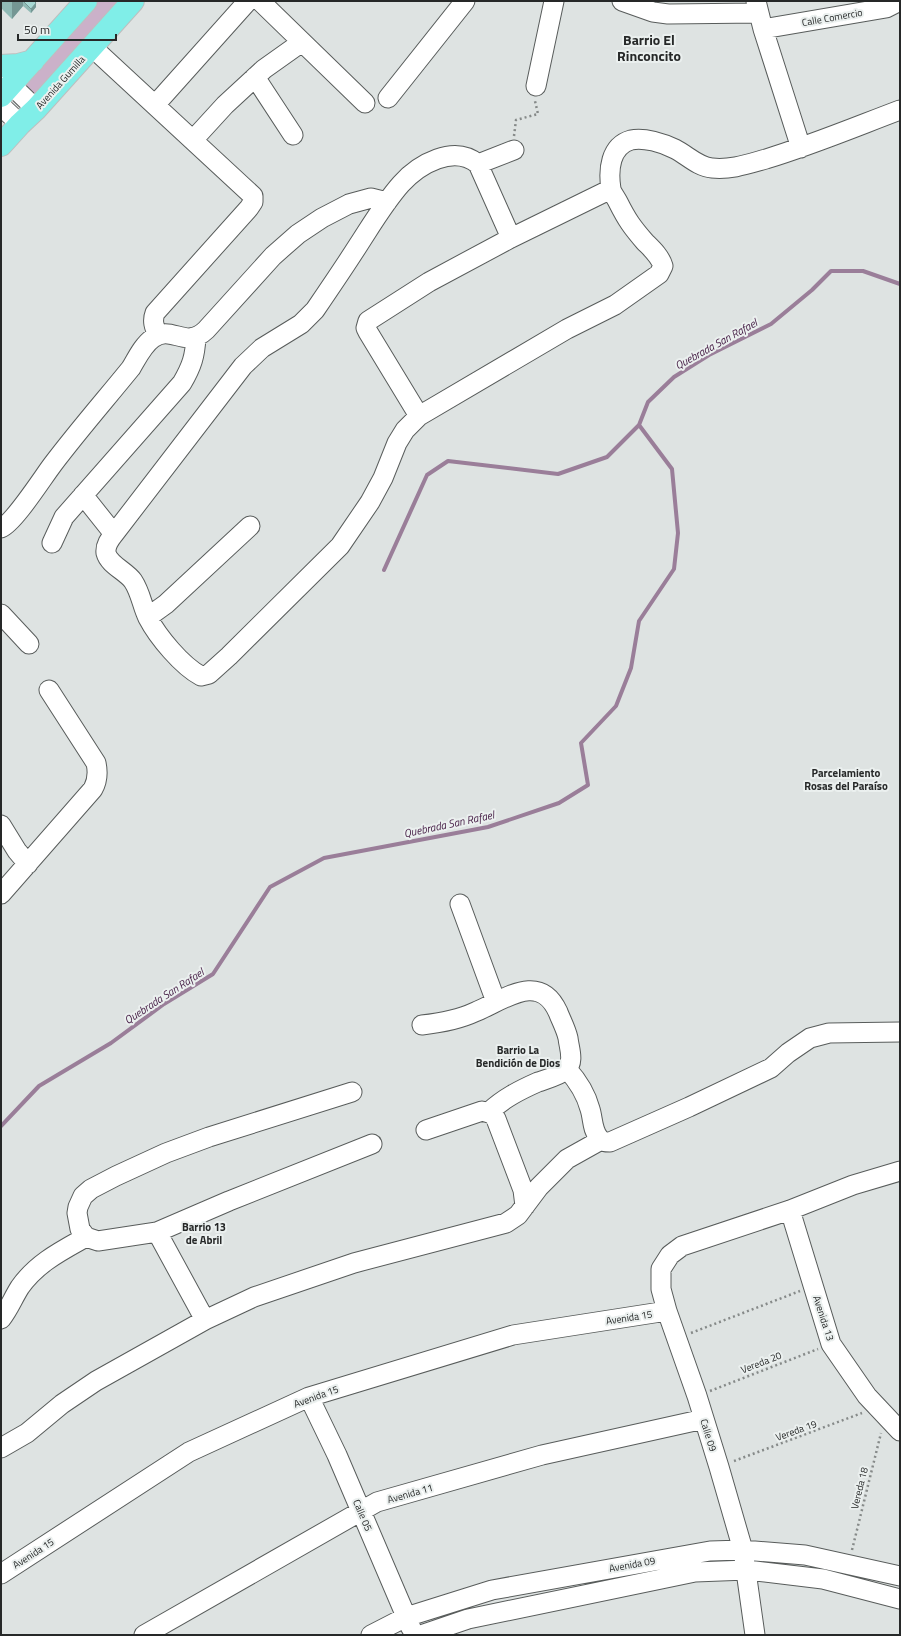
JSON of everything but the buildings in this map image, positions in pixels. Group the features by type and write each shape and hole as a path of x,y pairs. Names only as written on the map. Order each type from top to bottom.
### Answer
{"main road":[{"name":"Avenida Gumilla","path":"1,145 20,124 36,110 133,1"},
{"path":"4,81 18,66 33,61 76,4"}],"street":[{"path":"155,105 248,1"},
{"path":"260,1 365,103"},
{"path":"388,98 465,1"},
{"path":"536,86 554,1"},
{"name":"Calle Comercio","path":"622,1 653,12 668,14 759,14 886,8 900,1"},
{"path":"759,14 802,148"},
{"path":"193,140 225,105 256,78 302,42"},
{"path":"92,47 253,196 253,202 155,313 153,319 154,328 158,335"},
{"path":"256,78 293,135"},
{"path":"4,81 36,110"},
{"path":"1,106 20,124"},
{"path":"511,238 478,164 473,160 460,156 436,159 422,167 401,184 387,202 316,310 301,324 262,348 243,366 114,534 107,544 106,554 110,560 128,575 139,593 148,617 164,641 190,669 201,676 209,674 340,546 370,502 383,478 397,443 405,430 420,416 567,329 616,305 659,274 663,266 660,258 628,222 611,189 611,160 614,152 621,144 632,140 646,140 661,143 699,164 711,168 724,169 802,148 900,110"},
{"path":"478,164 514,150"},
{"path":"420,416 368,332 366,328 368,321 429,282 511,238 611,189"},
{"path":"1,528 13,517 152,338 158,335 171,334 184,338 196,337 206,330 274,256 298,234 322,218 349,204 371,198 387,202"},
{"path":"52,543 64,517 182,383 192,367 196,337"},
{"path":"83,495 114,534"},
{"path":"148,617 166,604 250,526"},
{"path":"1,614 29,644"},
{"path":"1,894 93,788 98,776 96,763 49,690"},
{"path":"1,825 17,851 28,864"},
{"path":"460,904 496,1002"},
{"path":"422,1025 454,1020 515,993 528,990 534,990 547,997 556,1007 567,1033 571,1057 571,1061 567,1068 562,1073 513,1094 498,1103 489,1112"},
{"path":"567,1068 588,1101 596,1132 600,1140 606,1142 614,1141 771,1068 801,1043 810,1038 829,1033 900,1032"},
{"path":"352,1092 209,1137 166,1153 116,1176 91,1189 80,1201 77,1213 80,1229 86,1237 98,1241 158,1232 229,1201 372,1144"},
{"path":"426,1130 482,1111 489,1112 494,1116 523,1190 525,1206"},
{"path":"1,1448 27,1432 62,1404 96,1381 205,1320 254,1297 354,1263 506,1223 518,1215 539,1187 567,1159 600,1140"},
{"path":"790,1210 853,1185 900,1171"},
{"name":"Calle 09","path":"755,1635 743,1550 697,1396 667,1311 661,1289 661,1269 670,1255 682,1246 790,1210"},
{"name":"Avenida 13","path":"790,1210 831,1344 867,1396 900,1431"},
{"path":"158,1232 205,1320"},
{"path":"1,1319 12,1305 20,1288 35,1270 51,1256 86,1237"},
{"name":"Avenida 15","path":"1,1574 189,1452 309,1397 514,1335 667,1311"},
{"name":"Calle 05","path":"309,1397 338,1455 414,1635"},
{"name":"Avenida 11","path":"144,1635 377,1502 542,1455 704,1419"},
{"name":"Avenida 09","path":"371,1635 406,1617 500,1589 710,1551 743,1550 805,1555 900,1576"},
{"name":"Avenida 09","path":"421,1635 468,1619 695,1572 747,1570 823,1579 900,1599"}],"path":[{"path":"514,150 516,120 538,114 534,103 536,86"},
{"path":"677,1339 813,1286"},
{"name":"Vereda 20","path":"697,1396 831,1344"},
{"name":"Vereda 19","path":"719,1467 881,1412"},
{"name":"Vereda 18","path":"849,1564 881,1412"}],"shaded area":[{"path":"87,1 127,1 35,105 13,84"}],"waterway":[{"path":"384,570 427,475 448,461 558,474 607,457 639,425 648,402 674,377 709,355 771,324 812,290 831,271 863,271 900,284"},
{"name":"Quebrada San Rafael","path":"1,1126 39,1086 111,1043 164,1004 213,974 270,887 324,858 488,827 559,803 588,785 581,743 616,706 631,668 639,621 674,569 678,533 672,469 639,425"}],"district":[{"name":"Barrio El Rinconcito","path":"649,48"},
{"name":"Parcelamiento Rosas del Paraíso","path":"846,779"},
{"name":"Barrio La Bendición de Dios","path":"518,1056"},
{"name":"Barrio 13 de Abril","path":"204,1233"}]}
